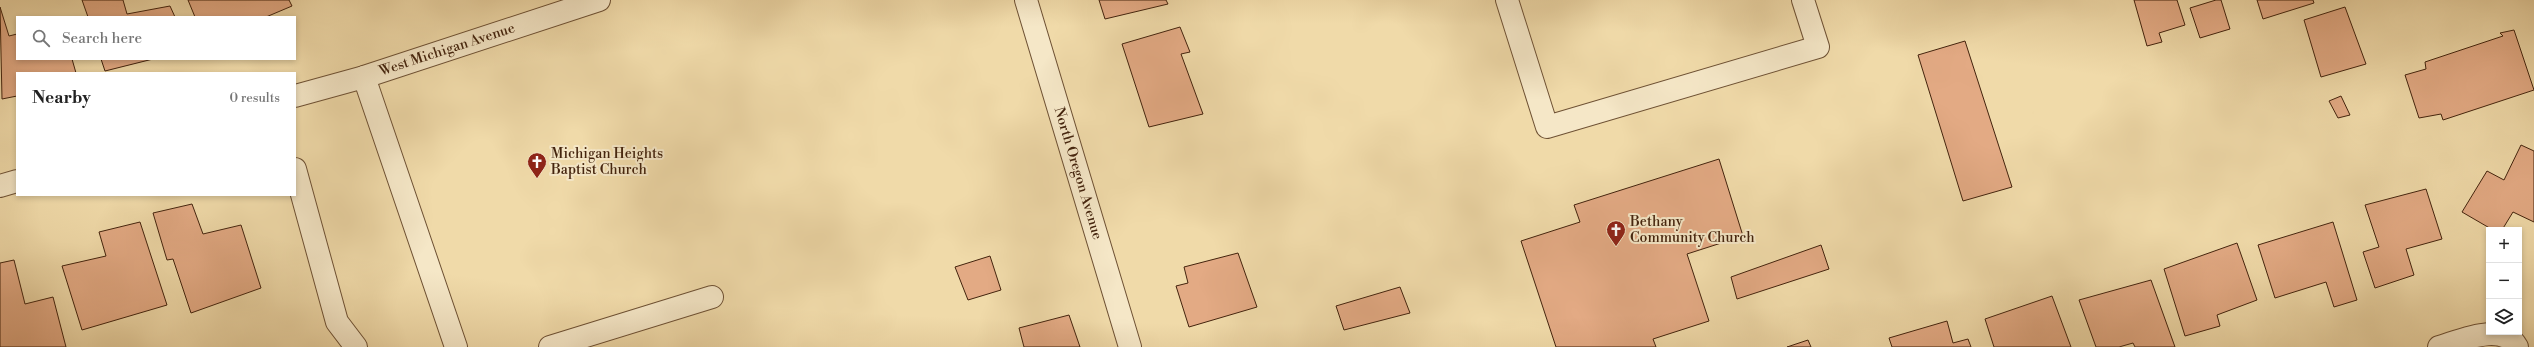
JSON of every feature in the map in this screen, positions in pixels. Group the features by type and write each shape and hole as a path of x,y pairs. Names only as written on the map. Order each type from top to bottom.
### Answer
{"street":[{"name":"West Michigan Avenue","path":"296,96 364,77 599,0"},
{"name":"North Oregon Avenue","path":"1026,0 1130,347"},
{"path":"1507,0 1547,127 1818,47 1802,0"},
{"path":"364,77 456,347"},
{"path":"296,173 337,322 356,347"},
{"path":"0,186 16,181"},
{"path":"550,347 712,297"},
{"path":"2439,347 2472,337 2493,333 2512,342"}],"building":[{"path":"82,0 123,0 127,14 170,6 175,16 88,16"},
{"path":"188,0 289,0 292,6 268,16 195,16"},
{"path":"1099,0 1166,0 1168,4 1105,19"},
{"path":"2134,0 2177,0 2185,25 2159,33 2162,42 2147,46"},
{"path":"2216,0 2221,0 2230,29 2200,38 2190,8"},
{"path":"2257,0 2313,0 2314,3 2263,19"},
{"path":"0,7 9,36 16,34 16,60 72,60 76,72 16,72 16,96 2,99"},
{"path":"2345,7 2366,64 2321,77 2304,20"},
{"path":"1180,27 1190,52 1181,54 1203,114 1149,127 1122,44"},
{"path":"2514,30 2534,90 2443,120 2441,114 2419,118 2405,75 2426,69 2425,62 2503,36 2500,33"},
{"path":"1965,41 2012,187 1963,201 1918,55"},
{"path":"101,60 149,60 105,71"},
{"path":"2341,96 2350,115 2338,118 2329,101"},
{"path":"2521,145 2534,151 2534,222 2513,212 2504,227 2488,227 2462,212 2487,171 2504,180"},
{"name":"Bethany Community Church","path":"1719,159 1743,236 1687,254 1709,321 1653,339 1656,347 1556,347 1521,241 1580,222 1574,205"},
{"path":"2426,189 2442,239 2406,249 2414,275 2375,288 2363,252 2379,247 2365,205"},
{"path":"192,204 203,234 241,225 261,288 191,313 173,259 167,260 153,213"},
{"path":"140,222 167,305 82,330 62,266 106,256 99,232"},
{"path":"2333,222 2357,300 2334,307 2326,282 2275,298 2258,245"},
{"path":"2237,243 2257,300 2217,315 2220,326 2185,336 2164,269"},
{"path":"1821,245 1829,269 1737,299 1731,277"},
{"path":"1238,253 1257,307 1189,327 1176,286 1188,283 1184,267"},
{"path":"990,256 1001,290 968,300 955,267"},
{"path":"14,260 25,304 53,297 66,347 0,347 0,263"},
{"path":"2151,280 2175,347 2135,347 2133,343 2119,347 2096,347 2079,300"},
{"path":"1400,287 1410,313 1344,330 1336,306"},
{"path":"2052,296 2071,347 1994,347 1985,319"},
{"path":"1069,315 1080,347 1024,347 1019,328"},
{"path":"1947,321 1953,343 1968,339 1971,347 1892,347 1889,338"},
{"path":"1808,340 1811,347 1787,347"}],"place":[{"name":"Michigan Heights Baptist Church","path":"537,179"},
{"name":"Bethany Community Church","path":"1616,247"}]}
